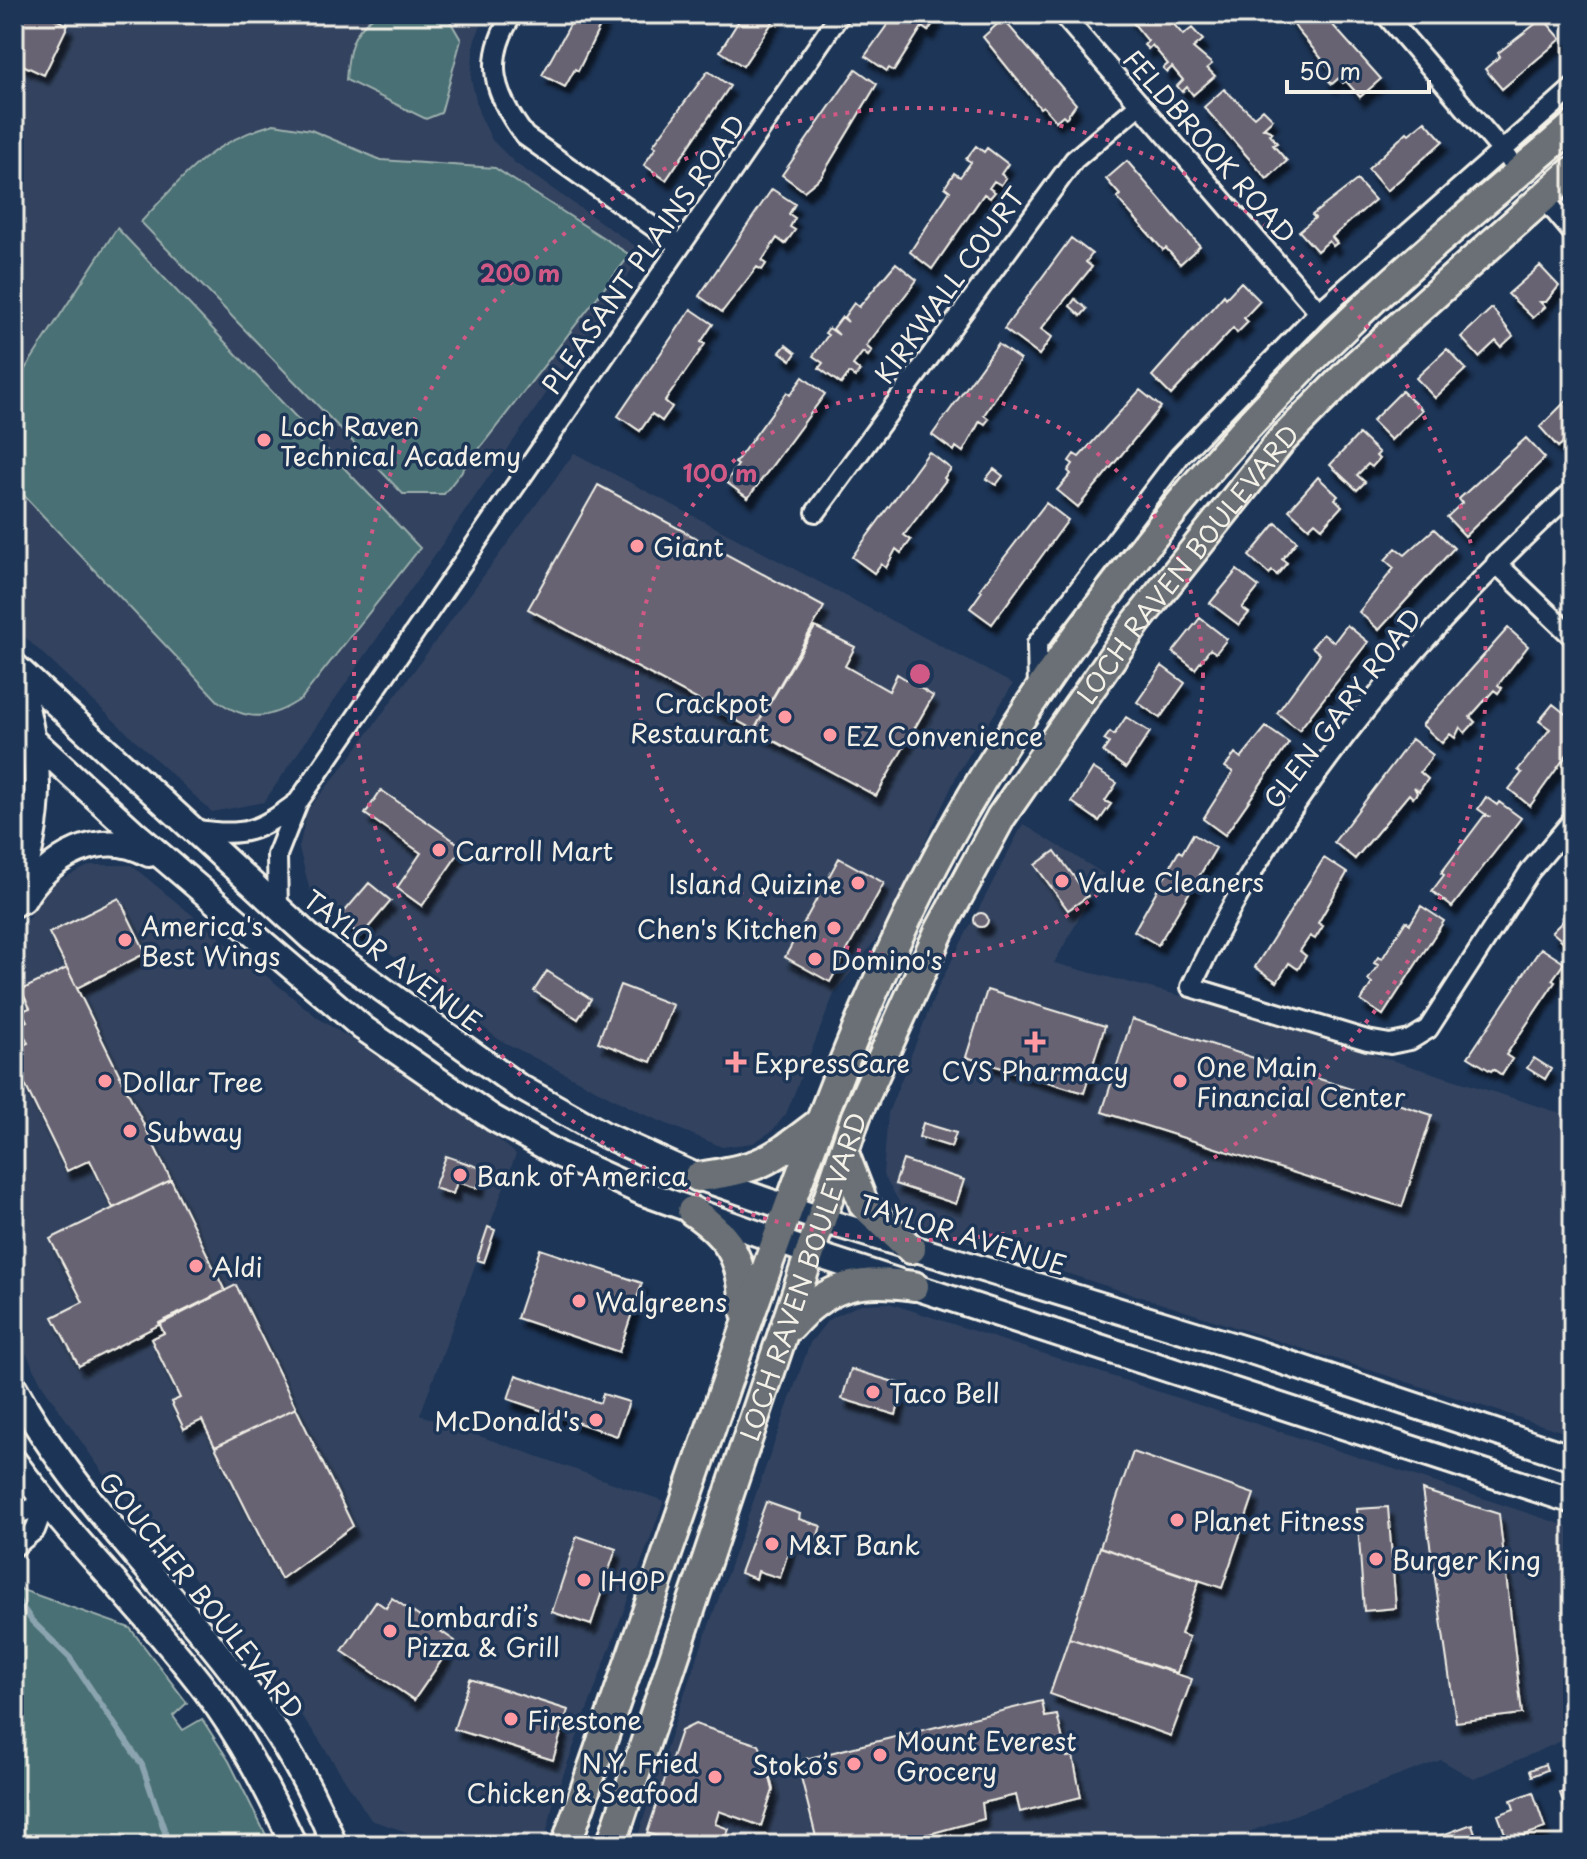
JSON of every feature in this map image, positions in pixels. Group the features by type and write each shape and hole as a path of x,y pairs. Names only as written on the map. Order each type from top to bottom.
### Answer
{"main road":[{"name":"LOCH RAVEN BOULEVARD","path":"566,1845 818,1124 854,1031 913,906 959,820 1038,694 1130,566 1236,438 1511,161 1573,126"},
{"path":"1511,161 1543,197"},
{"name":"LOCH RAVEN BOULEVARD","path":"611,1845 786,1333 856,1116 968,874 1050,741 1136,623 1281,441 1356,365 1573,171"},
{"path":"14,665 36,743 37,804 28,856 14,904"},
{"name":"TAYLOR AVENUE","path":"14,665 278,910 354,971 518,1086 605,1135 698,1177 788,1208 911,1249 1236,1346 1573,1458"},
{"path":"14,722 179,871 363,1028 467,1100 560,1155 692,1211 811,1252 1567,1493"},
{"path":"14,916 41,875 59,858 74,851 109,844 132,845 179,871"},
{"path":"698,1177 766,1163 818,1124"},
{"path":"844,1153 864,1205 911,1249"},
{"path":"692,1211 714,1226 738,1258 744,1281 747,1323"},
{"path":"786,1333 810,1304 829,1292 866,1283 914,1286"},
{"name":"GOUCHER BOULEVARD","path":"14,1387 33,1421 76,1483 264,1710 309,1787 334,1845"},
{"path":"14,1461 45,1504 207,1691 261,1779 294,1845"},
{"path":"45,1504 76,1483"}],"street":[{"path":"513,14 502,31 494,60 500,96 508,113 525,136 680,246"},
{"name":"PLEASANT PLAINS ROAD","path":"278,910 277,855 298,802 840,14"},
{"name":"FELDBROOK ROAD","path":"1062,14 1319,312"},
{"path":"1385,14 1511,161"},
{"name":"LOCH RAVEN BOULEVARD","path":"1038,694 1037,644 1100,557 1189,446 1319,312 1511,161 1573,88"},
{"name":"KIRKWALL COURT","path":"816,512 1060,178 1099,136 1140,104"},
{"path":"1543,197 1573,233"},
{"name":"GLEN GARY ROAD","path":"1573,491 1437,623 1333,754 1260,860 1210,945 1191,987 1367,1040 1390,1044 1410,1040 1437,1017 1530,871 1573,820"},
{"path":"1496,563 1573,637"},
{"name":"PLEASANT PLAINS ROAD","path":"193,829 242,834 267,825 298,802"},
{"path":"14,1515 45,1504"},
{"path":"14,1547 35,1530 45,1504"}],"shaded area":[{"name":"Loch Raven Technical Academy","path":"14,14 486,14 474,42 471,79 479,113 492,140 515,163 644,252 264,802 212,812 14,627"},
{"path":"574,453 1013,684 958,773 884,929 834,994 786,1114 772,1131 753,1143 722,1147 641,1113 498,1039 310,891 299,848 307,811 346,763"},
{"path":"1023,824 1104,874 1054,963 1212,1004 1573,1117 1573,1435 912,1224 883,1174 888,1113 939,985"},
{"path":"91,865 131,865 318,1018 465,1112 516,1154 420,1415 664,1501 554,1800 544,1845 445,1845 371,1820 316,1735 209,1595 106,1477 42,1385 14,1329 14,941 50,884"},
{"path":"889,1303 1573,1528 1573,1736 1474,1779 1441,1760 1214,1845 635,1845 680,1706 810,1343 828,1320 861,1304"}],"green space":[{"path":"379,14 446,14 461,40 441,113 426,119 346,80 350,51 357,34 362,26"},
{"path":"274,124 311,130 381,160 495,168 630,255 444,494 403,494 141,222 200,162 232,141"},
{"path":"117,228 420,548 301,699 280,711 250,715 218,701 14,485 14,386"},
{"path":"14,1582 22,1590 130,1628 187,1703 173,1716 183,1730 202,1719 229,1761 271,1845 14,1845"}],"building":[{"path":"14,14 45,14 68,25 44,75 14,61"},
{"path":"576,14 606,14 578,71 575,69 565,87 542,75"},
{"path":"743,14 778,14 743,66 720,51"},
{"path":"895,14 931,14 937,18 928,31 922,27 894,71 889,68 887,71 865,56"},
{"path":"1126,14 1165,14 1183,35 1192,28 1203,40 1193,48 1212,64 1207,68 1215,76 1193,95 1187,87 1182,92 1177,86 1183,80 1172,67 1167,72 1163,68 1168,64 1152,45 1148,49 1144,45 1148,41"},
{"path":"1323,14 1381,79 1360,97 1346,81 1343,83 1339,78 1332,84 1325,77 1332,71 1298,31 1288,16"},
{"path":"1543,18 1561,39 1502,89 1485,69 1500,56 1498,53"},
{"path":"1003,19 1076,104 1066,118 1063,115 1056,121 1043,106 1040,108 983,37"},
{"path":"856,69 877,84 821,177 804,191 782,175"},
{"path":"708,71 730,86 666,180 644,165 656,147 653,145"},
{"path":"1224,89 1254,117 1263,109 1273,119 1263,128 1272,132 1269,134 1277,143 1273,145 1287,161 1267,179 1204,107"},
{"path":"1425,121 1443,141 1387,191 1368,169 1407,132 1409,134"},
{"path":"976,146 984,152 987,148 1008,164 1001,174 1006,178 1001,185 994,181 989,188 995,192 990,198 984,194 932,269 910,252 950,191 945,187 954,173 960,177 971,162 966,159"},
{"path":"1127,161 1200,246 1180,264 1166,248 1163,250 1117,198 1120,195 1106,179"},
{"path":"1357,180 1375,200 1332,237 1337,243 1333,246 1329,241 1317,251 1299,231 1315,218 1312,215"},
{"path":"772,189 795,204 789,214 795,218 790,227 795,230 785,244 777,238 762,261 766,264 762,270 757,267 722,312 699,296"},
{"path":"1071,238 1092,254 1086,262 1092,267 1041,329 1052,337 1039,355 1004,329"},
{"path":"896,263 917,280 866,346 872,351 868,356 863,352 853,365 860,371 855,377 849,373 841,384 819,368 823,363 813,356 828,335 825,333 829,328 839,335 833,329 842,317 848,322 844,317 854,303 859,307"},
{"path":"1540,266 1559,286 1546,302 1540,302 1545,307 1533,318 1508,294"},
{"path":"1241,282 1260,301 1244,318 1248,322 1237,333 1233,328 1171,395 1152,376 1224,295 1226,298"},
{"path":"1075,299 1087,309 1081,316 1070,306"},
{"path":"1492,308 1513,336 1501,347 1496,341 1479,357 1461,337"},
{"path":"691,309 713,324 701,342 705,344 665,401 672,407 662,421 652,414 640,431 618,416"},
{"path":"998,344 1020,360 984,415 989,419 985,424 980,421 963,452 956,447 954,451 932,435"},
{"path":"786,345 796,353 791,360 780,352"},
{"path":"1447,349 1466,369 1435,398 1416,378"},
{"path":"803,377 825,394 748,498 726,482 738,465 735,463 787,392 790,395"},
{"path":"1140,390 1161,407 1078,507 1057,490 1071,474 1068,471 1073,464 1069,461 1074,454 1079,457"},
{"path":"1402,391 1422,410 1391,440 1372,421"},
{"path":"1573,394 1573,434 1558,447 1540,427"},
{"path":"1359,434 1379,453 1376,456 1379,459 1372,467 1368,464 1357,475 1365,482 1357,490 1330,465"},
{"path":"1526,438 1545,458 1465,536 1447,517 1462,503 1459,499"},
{"path":"929,452 951,469 944,478 946,480 904,535 911,540 901,553 896,549 886,568 881,564 874,573 852,557"},
{"path":"994,469 1003,476 996,485 986,479"},
{"path":"1318,477 1338,496 1335,499 1342,506 1322,528 1315,522 1309,528 1289,510"},
{"name":"Giant","path":"598,485 824,607 754,730 528,609"},
{"path":"1046,503 1068,520 992,624 970,608 982,591 980,589"},
{"path":"1276,523 1297,541 1282,559 1287,563 1277,575 1272,571 1269,574 1249,556"},
{"path":"1434,529 1454,548 1379,630 1359,612 1394,568 1385,560 1396,548 1405,555"},
{"path":"1573,563 1573,585 1562,573"},
{"path":"1237,570 1259,587 1242,608 1249,613 1239,625 1210,603"},
{"path":"1200,618 1227,639 1216,653 1210,649 1195,669 1173,652"},
{"path":"1347,625 1368,642 1299,730 1277,713 1320,654 1312,647 1323,634 1334,642"},
{"path":"815,627 855,647 845,666 889,691 897,674 933,696 876,796 754,730"},
{"path":"1508,628 1528,646 1498,685 1502,688 1498,693 1494,690 1470,717 1475,722 1465,733 1460,727 1455,738 1450,734 1442,743 1422,725"},
{"path":"1162,666 1185,683 1160,718 1137,702"},
{"path":"1553,704 1573,720 1573,746 1530,806 1509,789 1522,773 1518,770 1550,729 1539,721"},
{"path":"1126,717 1150,732 1126,768 1103,752 1109,743 1104,740 1110,732 1114,735"},
{"path":"1266,727 1289,743 1225,835 1203,819 1233,772 1225,767 1235,753 1241,758"},
{"path":"1412,739 1433,755 1420,772 1428,779 1419,791 1414,787 1417,793 1413,798 1409,794 1355,859 1334,842"},
{"path":"1093,768 1117,783 1105,801 1111,804 1099,821 1072,802"},
{"name":"Carroll Mart","path":"381,790 463,847 422,906 397,888 421,853 365,814"},
{"path":"1486,797 1497,805 1499,802 1521,818 1452,907 1432,891 1444,875 1441,873 1484,816 1488,816 1478,809"},
{"path":"1193,834 1216,848 1158,945 1134,931 1179,851 1182,853"},
{"name":"Value Cleaners","path":"1055,851 1088,896 1068,910 1035,865"},
{"path":"839,858 884,883 830,982 785,957"},
{"path":"1324,858 1347,873 1318,923 1323,926 1315,939 1310,936 1300,951 1306,956 1298,969 1289,963 1277,982 1255,967"},
{"path":"369,883 391,901 361,936 339,918"},
{"path":"119,898 146,953 77,988 49,933"},
{"path":"1421,906 1444,921 1383,1015 1361,1001 1372,983 1368,980 1378,965 1374,963 1378,957 1382,959 1406,921 1410,924"},
{"path":"1573,911 1573,949 1572,949 1552,932"},
{"path":"981,913 988,920 981,927 974,920"},
{"path":"1541,948 1564,963 1552,980 1555,982 1506,1055 1512,1059 1502,1075 1468,1057"},
{"path":"67,968 171,1180 113,1208 90,1160 67,1171 14,1062 14,1049 28,1043 19,1025 27,1021 22,1011 30,1008 21,990"},
{"path":"547,971 591,999 578,1019 534,991"},
{"path":"620,985 673,1005 651,1062 598,1042"},
{"name":"CVS Pharmacy","path":"987,990 1105,1026 1084,1093 966,1057"},
{"path":"1132,1019 1432,1115 1402,1207 1102,1112"},
{"path":"1534,1058 1551,1069 1545,1079 1527,1068"},
{"path":"923,1123 956,1133 951,1147 919,1137"},
{"name":"Bank of America","path":"446,1156 484,1169 477,1188 457,1182 453,1194 434,1188"},
{"path":"903,1160 964,1180 956,1204 895,1184"},
{"path":"171,1180 225,1291 79,1366 53,1317 83,1302 50,1239"},
{"path":"488,1227 495,1230 484,1262 477,1260"},
{"name":"Walgreens","path":"540,1249 642,1283 619,1352 517,1318"},
{"path":"236,1285 296,1408 215,1447 202,1420 184,1429 171,1402 180,1398 151,1339 164,1333 159,1323"},
{"name":"Taco Bell","path":"851,1369 904,1385 896,1415 842,1399"},
{"name":"McDonald's","path":"516,1375 600,1403 603,1394 629,1402 617,1436 508,1399"},
{"path":"296,1408 353,1526 281,1579 215,1447"},
{"name":"Planet Fitness","path":"1133,1452 1254,1494 1222,1588 1100,1547"},
{"path":"1422,1490 1499,1514 1522,1714 1456,1722"},
{"name":"M&T Bank","path":"766,1502 800,1514 799,1519 821,1526 814,1548 792,1540 780,1578 758,1571 756,1579 740,1573"},
{"name":"Burger King","path":"1388,1507 1396,1608 1364,1611 1357,1509"},
{"name":"IHOP","path":"577,1536 616,1549 591,1625 552,1612"},
{"path":"1100,1547 1199,1581 1181,1634 1189,1637 1177,1673 1069,1638"},
{"path":"392,1598 455,1641 414,1700 342,1651 376,1601 386,1608"},
{"path":"1069,1638 1192,1679 1171,1736 1050,1694"},
{"name":"Firestone","path":"470,1679 568,1710 553,1760 454,1729"},
{"path":"1042,1701 1045,1717 1057,1715 1067,1757 1073,1756 1081,1797 1020,1812 1016,1795 982,1803 984,1819 889,1845 818,1845 797,1761"},
{"path":"695,1724 759,1745 766,1759 762,1771 769,1773 773,1790 761,1826 719,1811 715,1824 729,1829 723,1845 683,1845 647,1833 681,1731"},
{"path":"1545,1764 1547,1770 1532,1776 1530,1770"},
{"path":"1573,1788 1573,1819 1569,1820 1560,1793"},
{"path":"1533,1792 1545,1828 1508,1841 1498,1815 1514,1809 1511,1800"},
{"path":"1472,1824 1479,1845 1437,1845 1434,1838"}],"waterway":[{"path":"14,1595 32,1621 70,1658 142,1765 165,1832 166,1845"}],"place":[{"name":"Loch Raven Technical Academy","path":"264,440"},
{"name":"Giant","path":"637,546"},
{"name":"Crackpot Restaurant","path":"785,717"},
{"name":"EZ Convenience","path":"830,735"},
{"name":"Carroll Mart","path":"439,850"},
{"name":"Value Cleaners","path":"1062,881"},
{"name":"Island Quizine","path":"858,883"},
{"name":"Chen's Kitchen","path":"834,928"},
{"name":"America's Best Wings","path":"125,940"},
{"name":"Domino's","path":"815,959"},
{"name":"CVS Pharmacy","path":"1035,1042"},
{"name":"ExpressCare","path":"736,1062"},
{"name":"Dollar Tree","path":"105,1081"},
{"name":"One Main Financial Center","path":"1180,1081"},
{"name":"Subway","path":"130,1131"},
{"name":"Bank of America","path":"460,1175"},
{"name":"Aldi","path":"196,1266"},
{"name":"Walgreens","path":"579,1301"},
{"name":"Taco Bell","path":"873,1392"},
{"name":"McDonald's","path":"596,1420"},
{"name":"Planet Fitness","path":"1177,1520"},
{"name":"M&T Bank","path":"772,1544"},
{"name":"Burger King","path":"1376,1559"},
{"name":"IHOP","path":"584,1580"},
{"name":"Lombardi’s Pizza & Grill","path":"390,1631"},
{"name":"Firestone","path":"511,1719"},
{"name":"Mount Everest Grocery","path":"880,1755"},
{"name":"Stoko’s","path":"854,1764"},
{"name":"N.Y. Fried Chicken & Seafood","path":"715,1777"}]}
